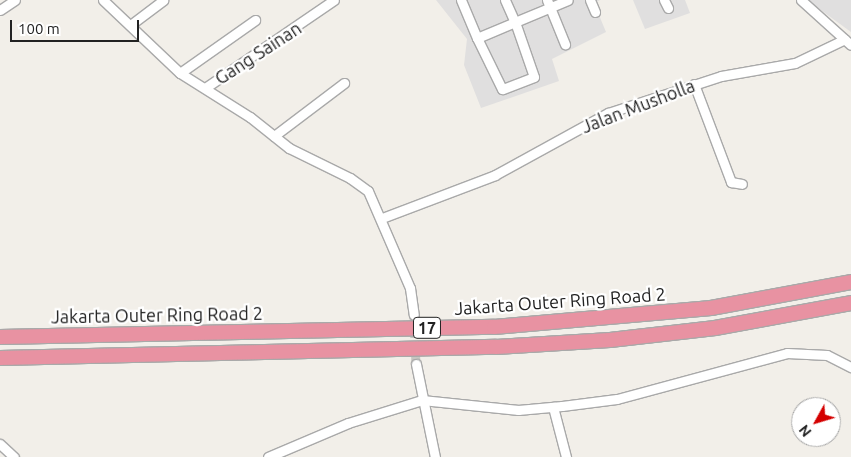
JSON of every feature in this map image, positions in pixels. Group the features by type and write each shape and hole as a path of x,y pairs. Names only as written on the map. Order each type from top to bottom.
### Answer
{"highway":[{"name":"Jakarta Outer Ring Road 2","path":"0,337 494,327 711,308 851,282"},
{"name":"17","path":"0,358 496,347 610,340 715,328 851,303"}],"street":[{"path":"0,10 15,0"},
{"path":"103,0 133,23 180,73 274,136 360,184 382,218 410,288 414,315"},
{"path":"133,23 162,0"},
{"name":"Gang Sainan","path":"205,88 334,0"},
{"path":"462,0 477,38 502,89 530,80 535,74 505,0"},
{"path":"477,38 515,22 549,4 568,0"},
{"path":"590,0 595,12"},
{"path":"801,0 848,42"},
{"path":"549,4 565,44"},
{"path":"180,73 255,20"},
{"name":"Jalan Musholla","path":"382,218 495,175 608,113 694,84 795,63 848,42"},
{"path":"274,136 344,83"},
{"path":"694,84 731,182 742,184"},
{"path":"268,457 348,423 422,400 518,410 616,399 787,353 827,355 851,367"},
{"path":"416,364 435,457"},
{"path":"553,407 566,457"},
{"path":"0,444 14,457"}],"shaded area":[{"path":"436,0 600,0 594,3 606,32 552,59 559,81 481,108 464,65 467,39"},
{"path":"633,0 685,0 690,13 645,29"},
{"path":"807,0 851,0 851,32"}],"tunnel":[{"path":"414,315 416,364"}]}
